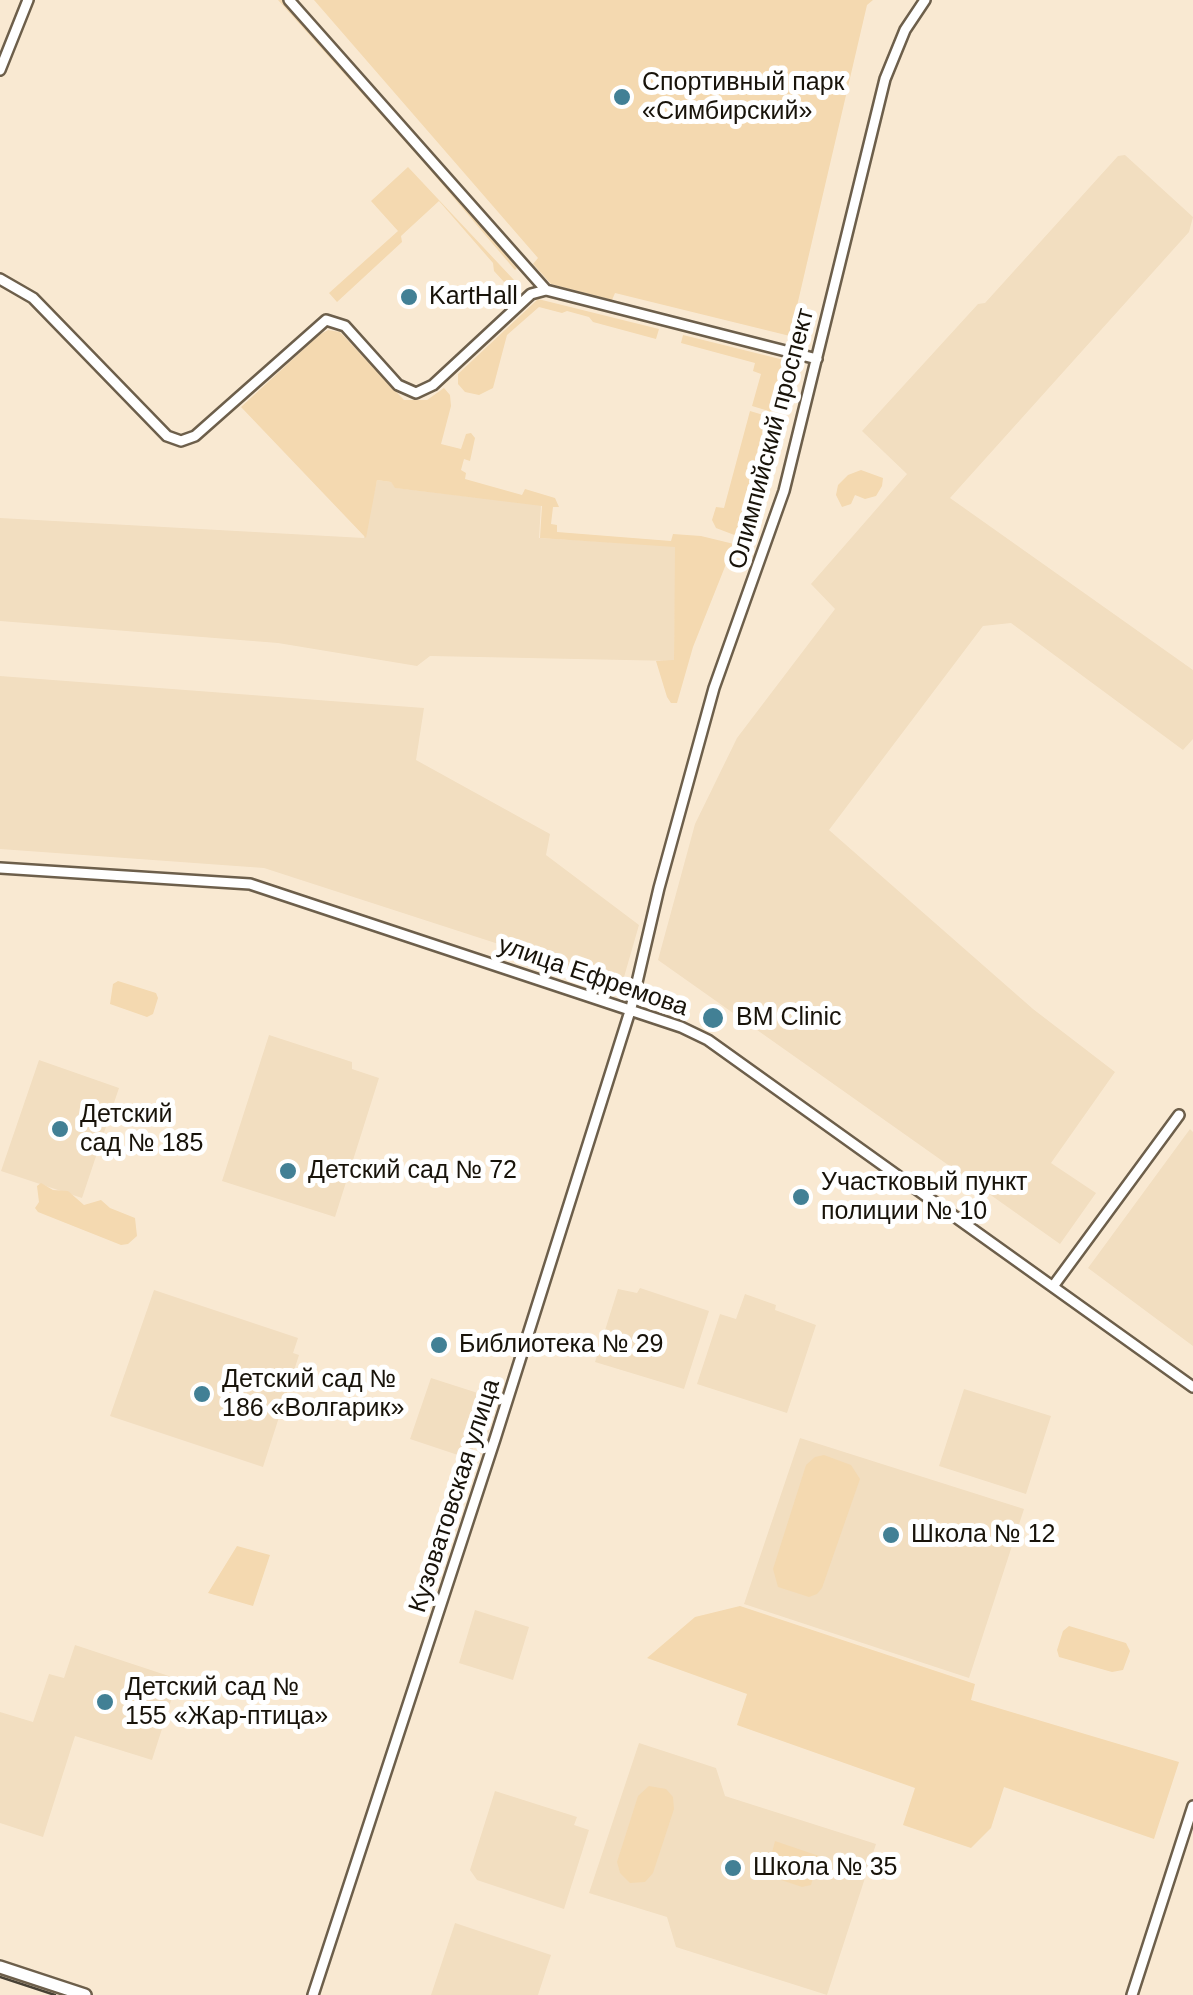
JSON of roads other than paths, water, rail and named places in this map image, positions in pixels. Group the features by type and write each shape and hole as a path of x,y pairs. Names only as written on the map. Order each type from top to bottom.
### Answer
{"main road":[{"path":"0,1967 84,1995"}],"street":[{"path":"0,70 28,0"},
{"path":"289,0 546,290"},
{"name":"Олимпийский проспект","path":"632,1008 704,722 775,522 886,79 905,30 925,0"},
{"path":"0,280 32,298 167,436 180,441 195,436 326,320 345,326 398,385 416,393 432,385 531,294 546,290 818,359"},
{"name":"улица Ефремова","path":"0,868 250,884 632,1008 708,1040 1193,1387"},
{"name":"Кузоватовская улица","path":"313,1995 632,1008"},
{"path":"1054,1285 1178,1116"},
{"path":"1132,1995 1193,1806"}],"tram line":[{"path":"0,1977 55,1995"}],"place":[{"name":"Спортивный парк «Симбирский»","path":"622,97"},
{"name":"KartHall","path":"409,297"},
{"name":"BM Clinic","path":"713,1018"},
{"name":"Детский сад № 185","path":"60,1129"},
{"name":"Детский сад № 72","path":"288,1171"},
{"name":"Участковый пункт полиции № 10","path":"801,1197"},
{"name":"Библиотека № 29","path":"439,1345"},
{"name":"Детский сад № 186 «Волгарик»","path":"202,1394"},
{"name":"Школа № 12","path":"891,1535"},
{"name":"Детский сад № 155 «Жар-птица»","path":"105,1702"},
{"name":"Школа № 35","path":"733,1868"}]}
